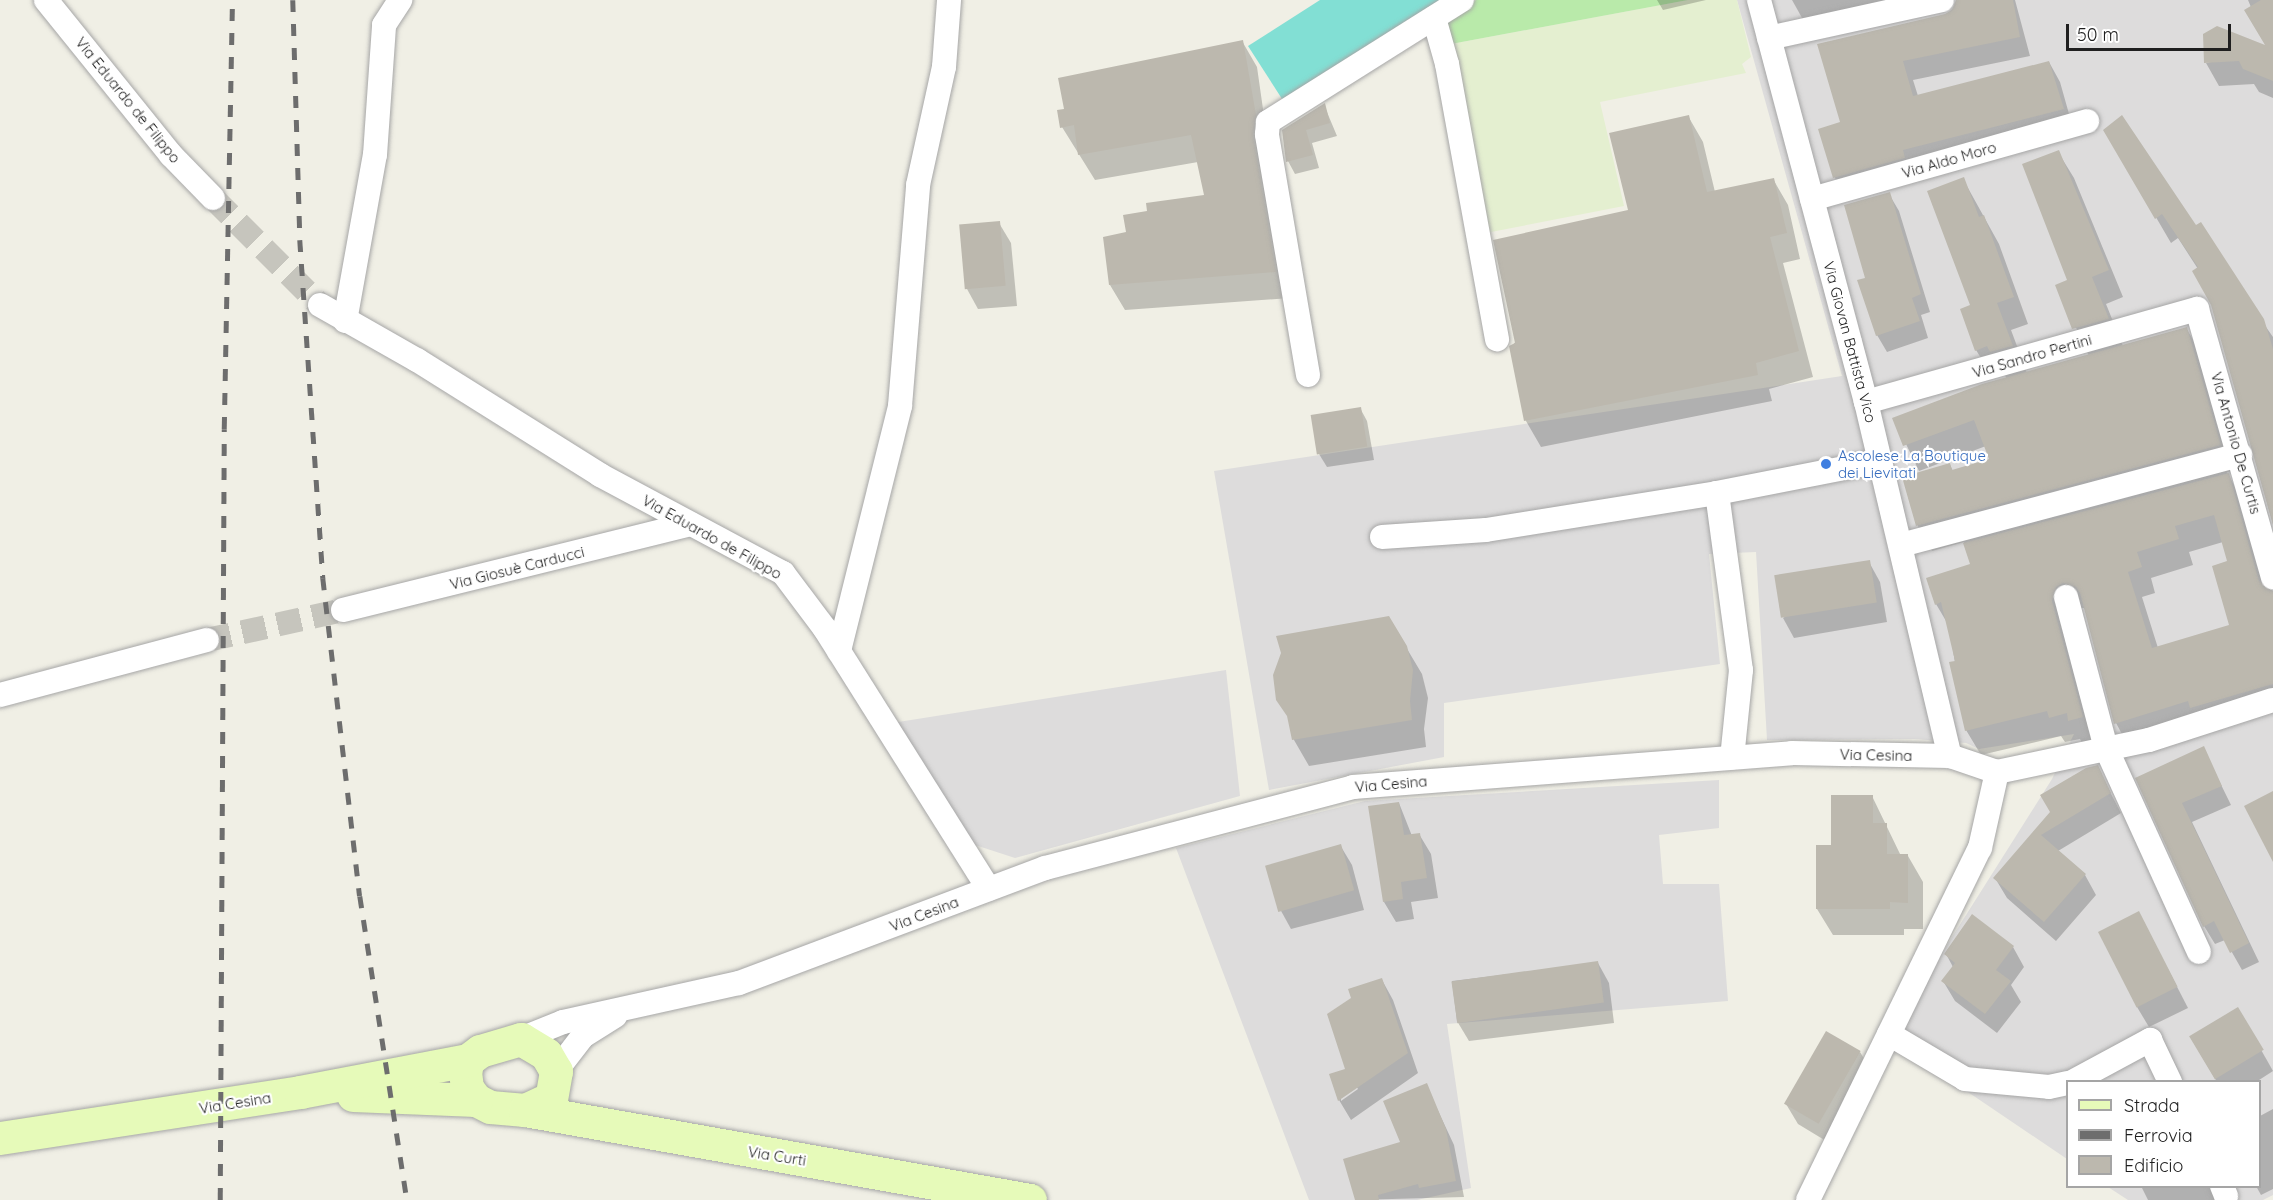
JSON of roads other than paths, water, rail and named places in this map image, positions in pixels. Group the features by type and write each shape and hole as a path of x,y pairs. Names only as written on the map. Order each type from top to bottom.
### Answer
{"main road":[{"name":"Via Cesina","path":"0,1138 300,1092 468,1060 480,1051 521,1039"},
{"path":"521,1039 546,1054 556,1078 608,1127"},
{"path":"468,1060 465,1072 467,1088 476,1100"},
{"name":"Via Cesina","path":"525,1110 551,1098 556,1078"},
{"path":"300,1092 476,1100 490,1107 525,1110"},
{"name":"Via Curti","path":"525,1110 608,1127 1030,1200"}],"street":[{"name":"Via Eduardo de Filippo","path":"46,0 171,155 213,198"},
{"path":"345,321 375,155 384,25 400,0"},
{"path":"839,651 900,406 918,184 944,67 949,0"},
{"path":"1308,375 1267,134 1268,122 1462,0"},
{"name":"Via Giovan Battista Vico","path":"1759,0 1866,402 1950,756"},
{"path":"1769,38 1888,6 1942,0"},
{"path":"1434,18 1447,64 1497,340"},
{"name":"Via Aldo Moro","path":"1812,199 2087,121"},
{"name":"Via Eduardo de Filippo","path":"320,305 417,360 600,475 783,573 839,651 989,889"},
{"name":"Via Sandro Pertini","path":"1866,402 2197,309"},
{"name":"Via Antonio De Curtis","path":"2197,309 2273,577"},
{"path":"1900,545 2240,456"},
{"path":"1382,537 1486,530 1717,493 1880,461"},
{"path":"1717,493 1741,669 1732,758"},
{"name":"Via Giosuè Carducci","path":"343,610 691,524"},
{"path":"2066,597 2106,748 2199,952"},
{"path":"0,695 207,640"},
{"path":"1808,1200 1980,848 1996,772 2149,740 2273,700"},
{"name":"Via Cesina","path":"556,1078 583,1036 628,1008 739,983 1045,868 1353,787 1792,753 1950,756 1996,772"},
{"path":"521,1039 563,1022 628,1008"},
{"path":"1889,1034 1965,1079 2049,1087 2066,1083"},
{"path":"2076,1080 2150,1040 2169,1080"}],"tunnel":[{"path":"213,198 320,305"},
{"path":"207,640 343,610"}],"railway":[{"path":"220,1200 224,429 232,0"},
{"path":"293,0 300,240 323,578 360,896 407,1200"}],"place":[{"name":"Ascolese La Boutique dei Lievitati","path":"1826,464"}]}
